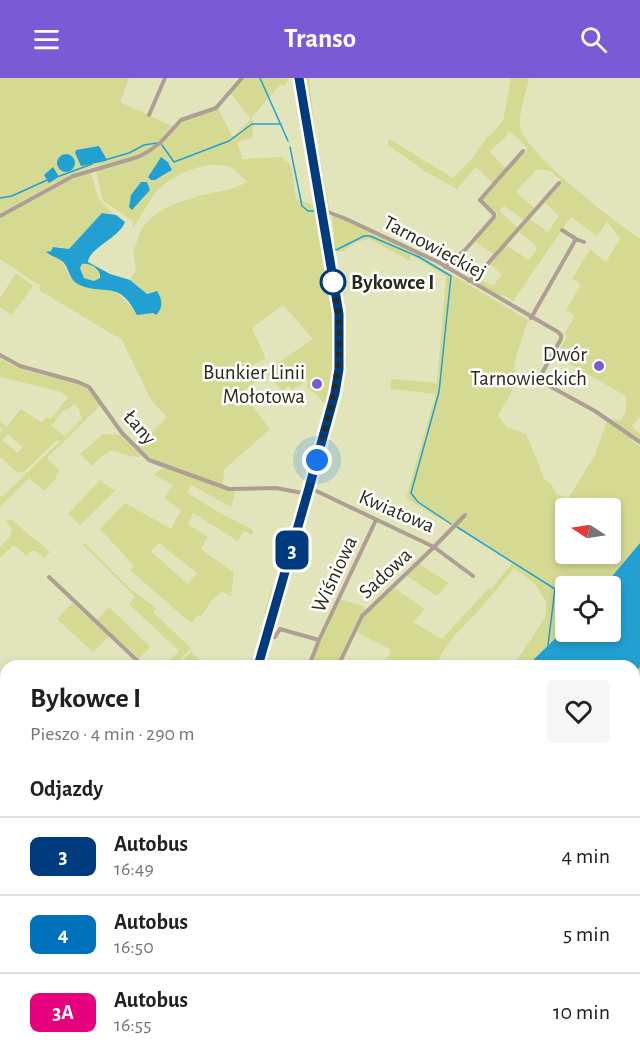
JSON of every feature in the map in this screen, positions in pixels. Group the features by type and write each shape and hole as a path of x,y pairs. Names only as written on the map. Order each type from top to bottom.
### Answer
{"main road":[{"path":"260,660 309,491 335,393 339,369 339,314 299,78"}],"street":[{"path":"149,115 165,78"},
{"path":"0,216 73,176 138,157 149,151 160,143 181,120 216,108 242,78"},
{"path":"445,267 465,250 494,217 494,214 480,200 523,151"},
{"path":"468,282 483,269 560,183"},
{"name":"Tarnowieckiej","path":"321,212 344,218 445,267 561,335 541,379 544,383 596,411 640,442"},
{"path":"562,230 584,242"},
{"path":"531,318 576,239"},
{"name":"Łany","path":"0,355 20,366 78,381 89,387 122,433 149,459 230,489 276,488 309,491"},
{"name":"Kwiatowa","path":"309,491 376,519 434,547 465,514"},
{"name":"Wiśniowa","path":"311,660 376,519"},
{"name":"Sadowa","path":"341,660 362,616 434,547 473,576"},
{"path":"49,577 137,660"},
{"name":"Wiśniowa","path":"267,636 275,637 280,629 319,640"}],"green space":[{"path":"0,78 129,78 120,102 172,126 148,149 137,155 70,175 0,213"},
{"path":"244,78 288,78 285,86 280,85 251,118 254,122 252,138 237,142 243,159 283,157 284,162 288,161 292,169 296,199 318,206 337,319 333,391 318,446 314,445 325,405 307,388 308,380 292,390 289,386 282,391 267,374 242,392 270,429 224,470 223,485 158,462 137,446 167,417 150,398 122,340 39,290 40,286 0,259 0,217 72,178 91,172 98,198 113,214 102,213 69,249 61,247 47,252 62,261 70,278 87,287 104,288 118,293 134,310 160,305 158,294 153,291 147,294 130,280 136,270 133,249 145,224 171,205 247,182 235,170 224,166 203,166 192,169 171,179 156,192 133,228 133,221 103,201 96,171 139,159 159,147 184,120 218,108 234,136 251,119 231,94","holes":["161,157 168,161 172,168 163,176 151,180 148,177","283,305 313,339 273,366 254,373 251,366 266,359 252,328"]},
{"path":"302,78 309,78 316,138 330,211 323,207"},
{"path":"511,78 529,78 520,122 525,138 572,186 640,238 640,416 632,426 640,434 640,439 612,419 621,421 626,412 626,396 556,356 567,336 564,334 575,316 566,310 581,284 572,279 590,249 606,262 620,238 607,222 597,236 571,217 513,301 504,295 498,296 473,282 477,278 493,286 502,274 490,264 506,245 529,260 537,249 519,232 530,219 548,232 559,216 542,200 561,180 550,171 537,169 516,192 534,208 524,220 504,206 499,211 518,228 493,254 474,241 497,213 482,200 526,151 527,148 518,138 508,131 505,138 489,151 506,169 493,183 476,167 457,189 423,170 388,145 388,140 391,140 453,178 503,121"},
{"path":"334,215 419,255 528,320 515,361 514,370 521,374 498,416 507,427 526,434 545,480 551,483 556,494 566,498 555,498 555,564 621,564 621,498 569,498 595,455 607,421 640,446 640,543 612,576 555,576 555,639 533,660 517,660 544,619 546,602 535,584 514,568 453,637 438,660 387,660 391,650 357,632 364,616 394,588 425,609 413,622 442,639 489,588 492,588 513,562 406,498 436,394 390,389 391,379 437,383 446,276 411,255 410,261 369,239 356,242 342,252 331,250 334,235 332,216"},
{"path":"82,264 95,267 100,278 94,281 84,278 80,268"},
{"path":"16,273 33,286 12,315 0,307 0,298"},
{"path":"0,358 16,367 38,374 77,382 86,387 101,405 47,458 60,471 55,476 57,478 44,491 29,478 0,507 0,496 2,497 60,441 57,440 25,471 18,473 0,457 0,434 3,430 0,428 0,421 6,427 21,409 41,422 47,417 51,419 68,397 58,391 0,377","holes":["76,404 82,418 65,436 51,426 62,412","8,434 23,447 18,453 2,440"]},
{"path":"103,434 120,435 141,455 139,457 130,456 111,451 92,466 80,454"},
{"path":"329,439 323,469 316,482 315,478 325,441"},
{"path":"163,467 235,492 231,507 191,485 187,492 253,530 252,535 244,531 238,541 193,513 188,524 208,537 201,549 234,573 231,596 222,592 212,600 201,616 198,615 191,623 130,570 134,566 100,529 125,503 171,529 181,510 164,498 173,485 154,475","holes":["159,543 197,573 188,584 151,552"]},
{"path":"100,480 115,491 80,525 68,514"},
{"path":"5,520 12,520 50,552 44,558 36,551 31,551 27,556 14,545 0,558 0,547 9,538 12,530"},
{"path":"300,531 304,531 295,565 291,565"},
{"path":"85,543 128,587 156,608 153,612 191,648 180,660 170,660 179,651 129,604 135,597 83,545"},
{"path":"419,564 449,583 437,596 407,576"},
{"path":"272,588 277,591 270,615 264,613"},
{"path":"340,599 363,606 366,609 358,618 339,660 313,660"},
{"path":"72,603 109,636 93,652 57,619"},
{"path":"109,607 151,647 139,658 97,620"},
{"path":"191,652 199,660 183,660"}],"water":[{"path":"99,146 106,161 81,166 75,153 76,150"},
{"path":"66,154 72,157 75,163 72,169 66,172 60,169 57,163 60,157"},
{"path":"161,157 168,162 172,170 151,180 148,177"},
{"path":"53,167 58,175 49,183 44,175"},
{"path":"141,182 147,182 150,190 132,210 129,207 131,195"},
{"path":"102,213 116,215 125,222 122,228 93,252 88,262 110,274 130,280 147,294 157,291 161,303 159,312 156,315 153,313 137,315 124,296 117,292 87,288 75,282 62,261 46,252 51,251 53,247 69,249","holes":["82,264 95,267 100,278 94,281 84,278 80,268"]},
{"path":"640,543 640,660 533,660 555,639 555,642 621,642 621,576 612,576"}],"waterway":[{"path":"260,78 288,141"},
{"path":"162,145 174,162 229,141 252,124 281,124"},
{"path":"105,160 129,153 144,145 157,143"},
{"path":"290,147 302,206 308,211 318,211 323,246"},
{"path":"57,177 92,164"},
{"path":"0,198 12,196 47,180"},
{"path":"332,249 336,250 364,236 370,236 419,257 451,276 439,392 411,493 418,502 451,524"},
{"path":"457,527 555,589 548,645"}],"bus line":[{"name":"3","path":"260,660 335,393 339,369 339,314 299,78"}],"place":[{"name":"Bykowce I","path":"333,282"},
{"name":"Dwór Tarnowieckich","path":"599,366"},
{"name":"Bunkier Linii Mołotowa","path":"317,384"}],"route":[{"path":"317,460 339,369 339,314 333,282"}]}
